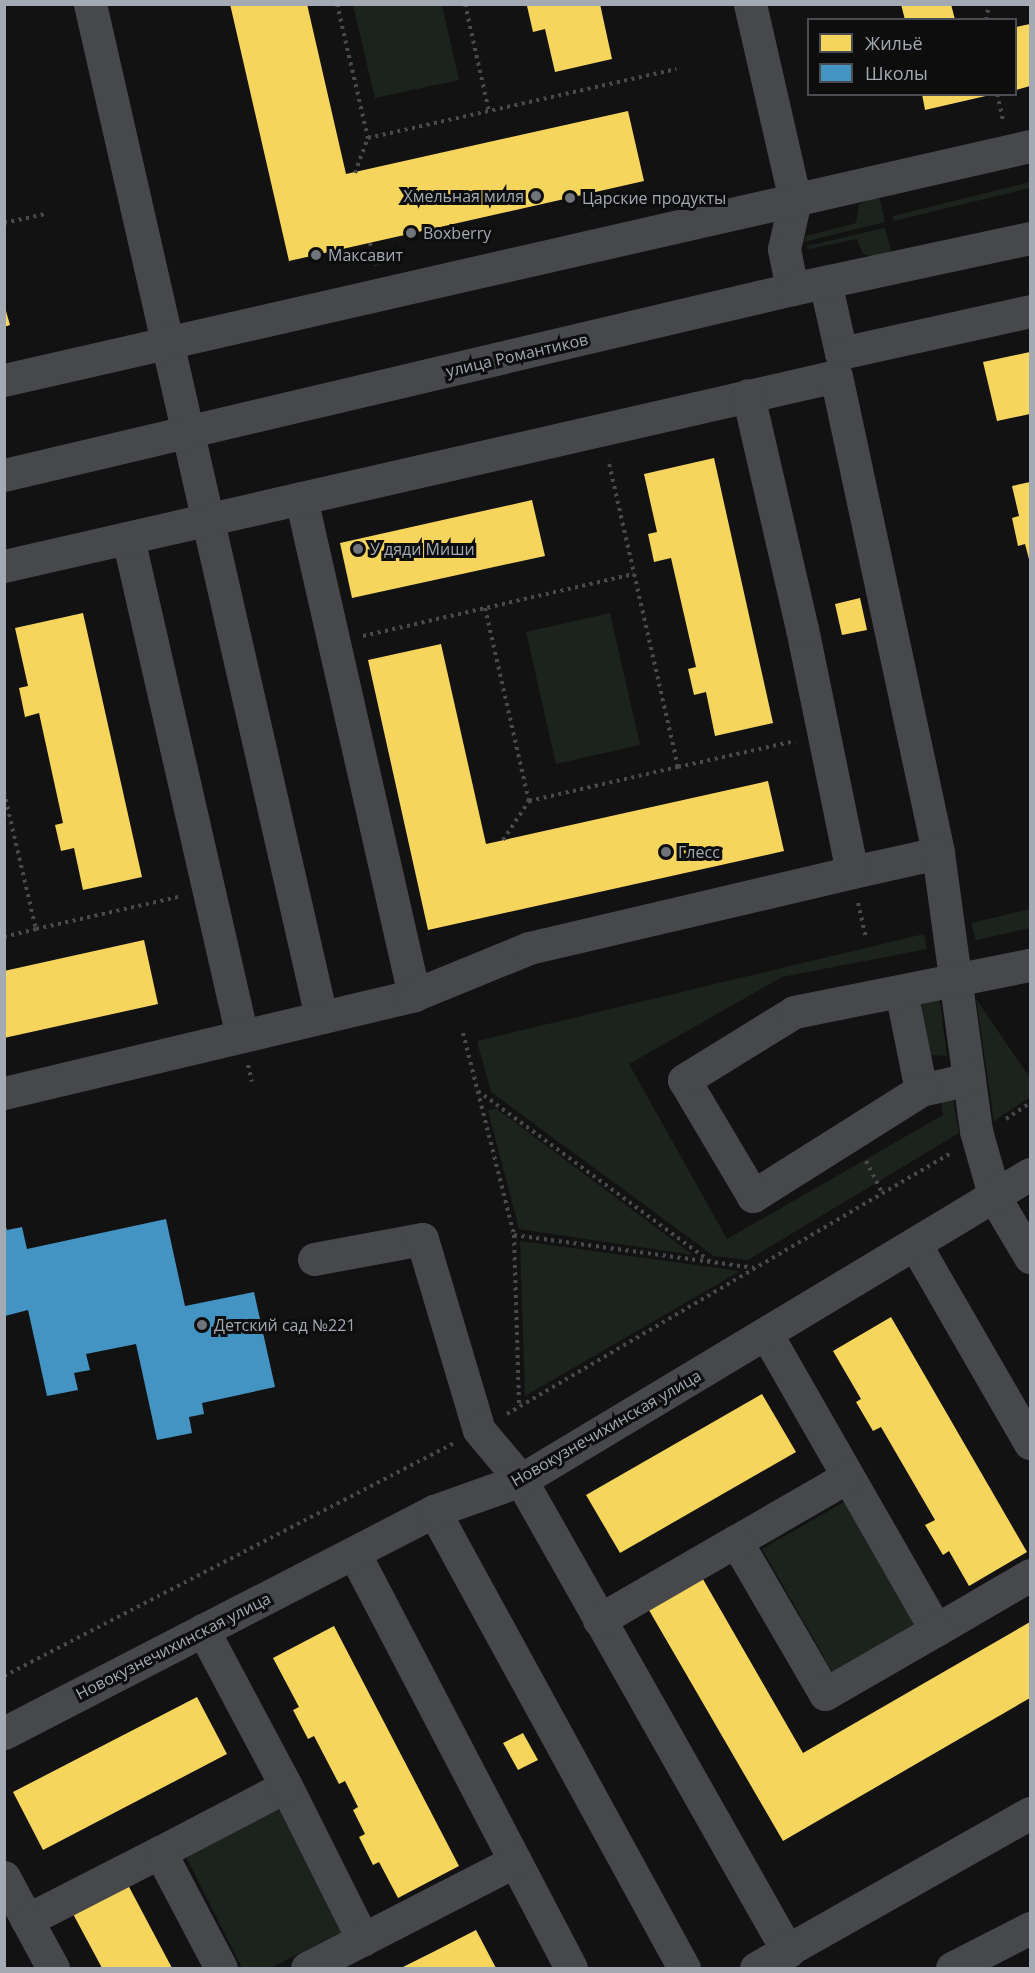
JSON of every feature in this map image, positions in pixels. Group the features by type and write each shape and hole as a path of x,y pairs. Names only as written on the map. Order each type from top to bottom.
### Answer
{"street":[{"path":"90,4 321,1017"},
{"path":"750,4 795,200 784,249 792,289"},
{"path":"4,380 1030,146"},
{"name":"улица Романтиков","path":"4,475 792,289 1030,238"},
{"path":"825,282 841,353 1030,310"},
{"path":"4,566 836,376 938,853 976,1131 995,1198 1030,1257"},
{"path":"748,395 824,735 852,872"},
{"path":"301,498 414,995"},
{"path":"128,538 242,1036"},
{"path":"4,1093 414,995 529,948 938,853"},
{"path":"969,1079 921,1090 753,1196 684,1080 794,1012 1030,964"},
{"path":"901,991 921,1090"},
{"name":"Новокузнечихинская улица","path":"4,1733 434,1511 521,1480 995,1198 1030,1174"},
{"path":"314,1259 422,1239 479,1430 521,1480 788,1952"},
{"path":"915,1244 1030,1443"},
{"path":"767,1335 936,1630"},
{"path":"599,1620 847,1477"},
{"path":"434,1511 684,1968"},
{"path":"736,1541 825,1694 1030,1575"},
{"path":"354,1553 571,1968"},
{"path":"203,1630 286,1786 363,1940"},
{"path":"27,1920 286,1786"},
{"path":"756,1968 788,1952 1030,1813"},
{"path":"160,1852 221,1968"},
{"path":"307,1968 515,1861"},
{"path":"4,1877 53,1968"},
{"path":"952,1968 1030,1928"}],"path":[{"path":"337,4 368,138 355,172"},
{"path":"465,4 489,111"},
{"path":"368,138 676,69"},
{"path":"4,223 45,214"},
{"path":"601,430 678,767"},
{"path":"334,642 634,574"},
{"path":"485,608 529,801"},
{"path":"503,840 529,801 824,735"},
{"path":"4,792 36,929"},
{"path":"4,937 208,890"},
{"path":"463,1033 514,1235 519,1407"},
{"path":"477,1090 711,1262"},
{"path":"514,1235 755,1268"}],"shaded area":[{"path":"353,5 442,5 459,80 375,98"},
{"path":"1030,182 1030,188 893,221 893,216"},
{"path":"879,196 885,222 804,242 806,236 856,223 859,204"},
{"path":"885,228 892,254 876,258 863,254 857,239 809,249 806,246"},
{"path":"610,613 640,745 556,764 526,632"},
{"path":"1030,909 1030,928 976,940 971,923"},
{"path":"924,934 927,949 782,977 629,1064 727,1239 943,1115 940,1096 952,1092 959,1133 748,1260 714,1256 491,1092 477,1041"},
{"path":"938,987 947,1056 931,1055 919,992"},
{"path":"976,999 1030,1078 1030,1097 994,1121"},
{"path":"497,1109 693,1255 519,1229 488,1110"},
{"path":"520,1241 740,1271 525,1396"},
{"path":"844,1502 916,1627 833,1673 762,1549"},
{"path":"278,1801 344,1931 270,1968 242,1968 182,1849"}],"building: Жильё":[{"path":"230,4 307,4 346,174 628,111 644,181 289,261"},
{"path":"532,4 600,4 612,59 555,72 545,29 533,32 527,6"},
{"path":"901,4 951,4 954,18 904,18"},
{"path":"1030,24 1030,86 1017,90 1017,27"},
{"path":"922,96 986,96 925,110"},
{"path":"4,304 10,325 4,327"},
{"path":"1030,352 1030,414 997,421 983,362"},
{"path":"714,458 773,723 715,736 706,692 694,695 688,669 696,667 671,558 654,562 648,534 657,532 644,474"},
{"path":"1030,482 1030,563 1025,544 1018,546 1012,518 1019,516 1012,486"},
{"path":"532,500 545,556 352,598 340,543"},
{"path":"860,598 867,630 842,635 835,604"},
{"path":"83,613 142,877 83,890 74,848 61,851 55,825 63,823 39,713 25,717 19,688 28,686 15,628"},
{"path":"441,644 486,844 768,781 784,851 428,930 368,660"},
{"path":"144,940 158,1004 4,1038 4,971"},
{"path":"891,1317 1027,1552 969,1586 949,1551 943,1555 925,1525 935,1520 881,1427 873,1431 856,1402 861,1399 833,1351"},
{"path":"762,1394 796,1452 620,1553 586,1495"},
{"path":"700,1574 803,1753 1030,1622 1030,1698 783,1841 646,1605"},
{"path":"334,1626 459,1866 398,1898 379,1862 373,1865 359,1837 365,1834 353,1810 358,1807 345,1781 339,1784 314,1736 308,1739 293,1710 299,1707 273,1658"},
{"path":"197,1697 227,1754 43,1850 13,1792"},
{"path":"523,1733 538,1760 518,1770 503,1743"},
{"path":"127,1883 172,1968 102,1968 72,1912"},
{"path":"476,1930 496,1968 401,1968 435,1951"}],"building: Школы":[{"path":"166,1219 185,1306 254,1292 275,1387 202,1403 204,1414 189,1417 192,1433 157,1440 136,1344 86,1354 90,1370 74,1373 78,1390 47,1396 28,1310 5,1316 5,1224 7,1230 22,1227 27,1249"}],"place":[{"name":"Хмельная миля","path":"536,196"},
{"name":"Царские продукты","path":"570,198"},
{"name":"Boxberry","path":"411,233"},
{"name":"Максавит","path":"316,255"},
{"name":"У дяди Миши","path":"358,549"},
{"name":"Глесс","path":"666,852"},
{"name":"Детский сад №221","path":"202,1325"}]}
